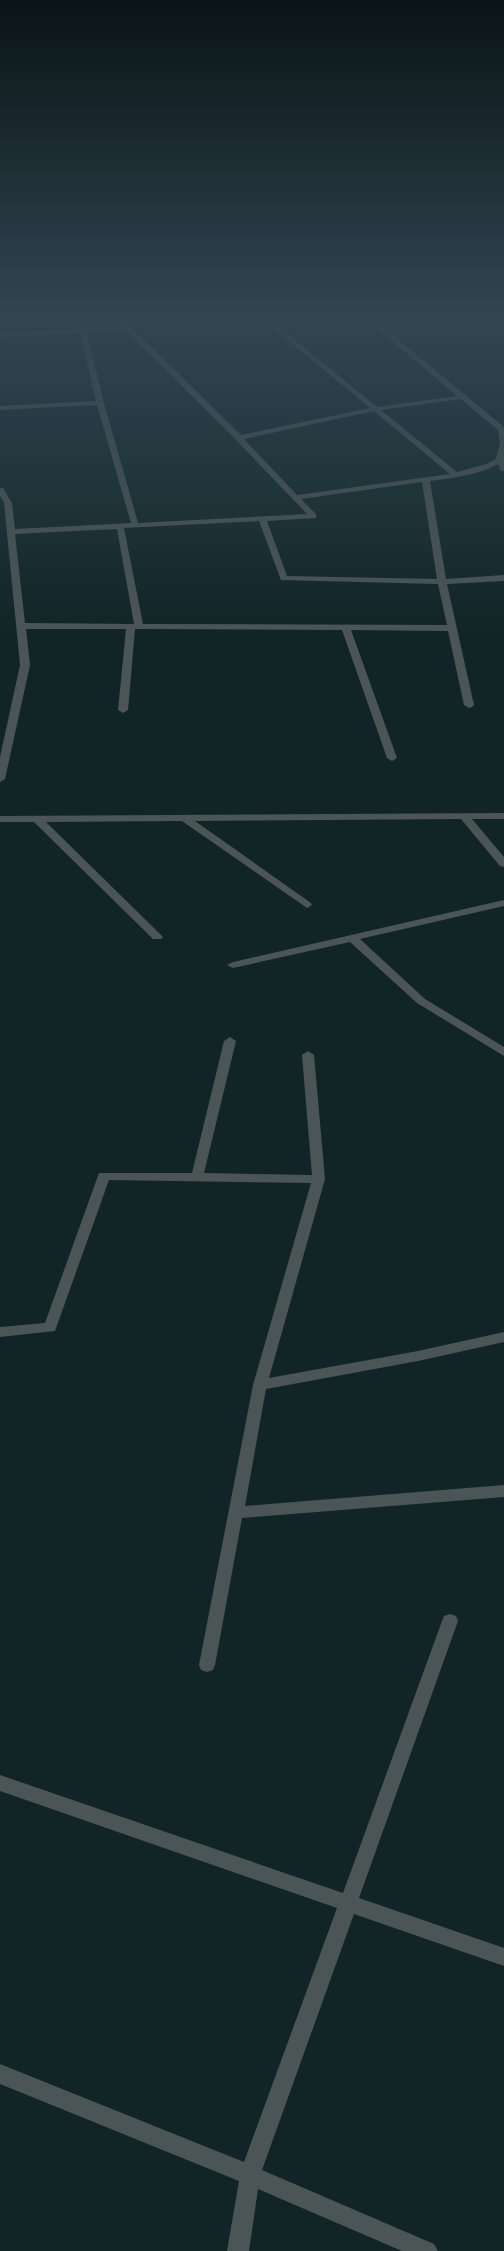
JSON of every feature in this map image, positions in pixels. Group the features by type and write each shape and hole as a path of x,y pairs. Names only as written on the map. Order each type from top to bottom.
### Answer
{"street":[{"path":"105,422 134,525"},
{"path":"11,532 313,516 224,422"},
{"path":"240,438 314,422"},
{"path":"391,422 456,475"},
{"path":"493,422 501,429 504,442 502,457 504,469"},
{"path":"296,498 456,475 489,466 502,457"},
{"path":"426,480 442,582 469,704"},
{"path":"0,490 8,503 25,666 0,779"},
{"path":"262,518 284,578 442,582 504,578"},
{"path":"120,526 135,626 123,710"},
{"path":"20,626 452,628"},
{"path":"346,628 392,758"},
{"path":"464,816 504,864"},
{"path":"0,819 504,816"},
{"path":"184,818 307,905"},
{"path":"37,819 157,937"},
{"path":"233,965 504,903"},
{"path":"352,938 421,1002 504,1052"},
{"path":"197,1177 230,1040"},
{"path":"207,1665 260,1386 319,1179 308,1055"},
{"path":"0,1332 50,1328 104,1176 319,1179"},
{"path":"260,1386 418,1356 504,1336"},
{"path":"236,1513 504,1491"},
{"path":"238,2251 250,2174 450,1621"},
{"path":"0,1783 504,1957"},
{"path":"0,2074 250,2174 427,2251"}]}
